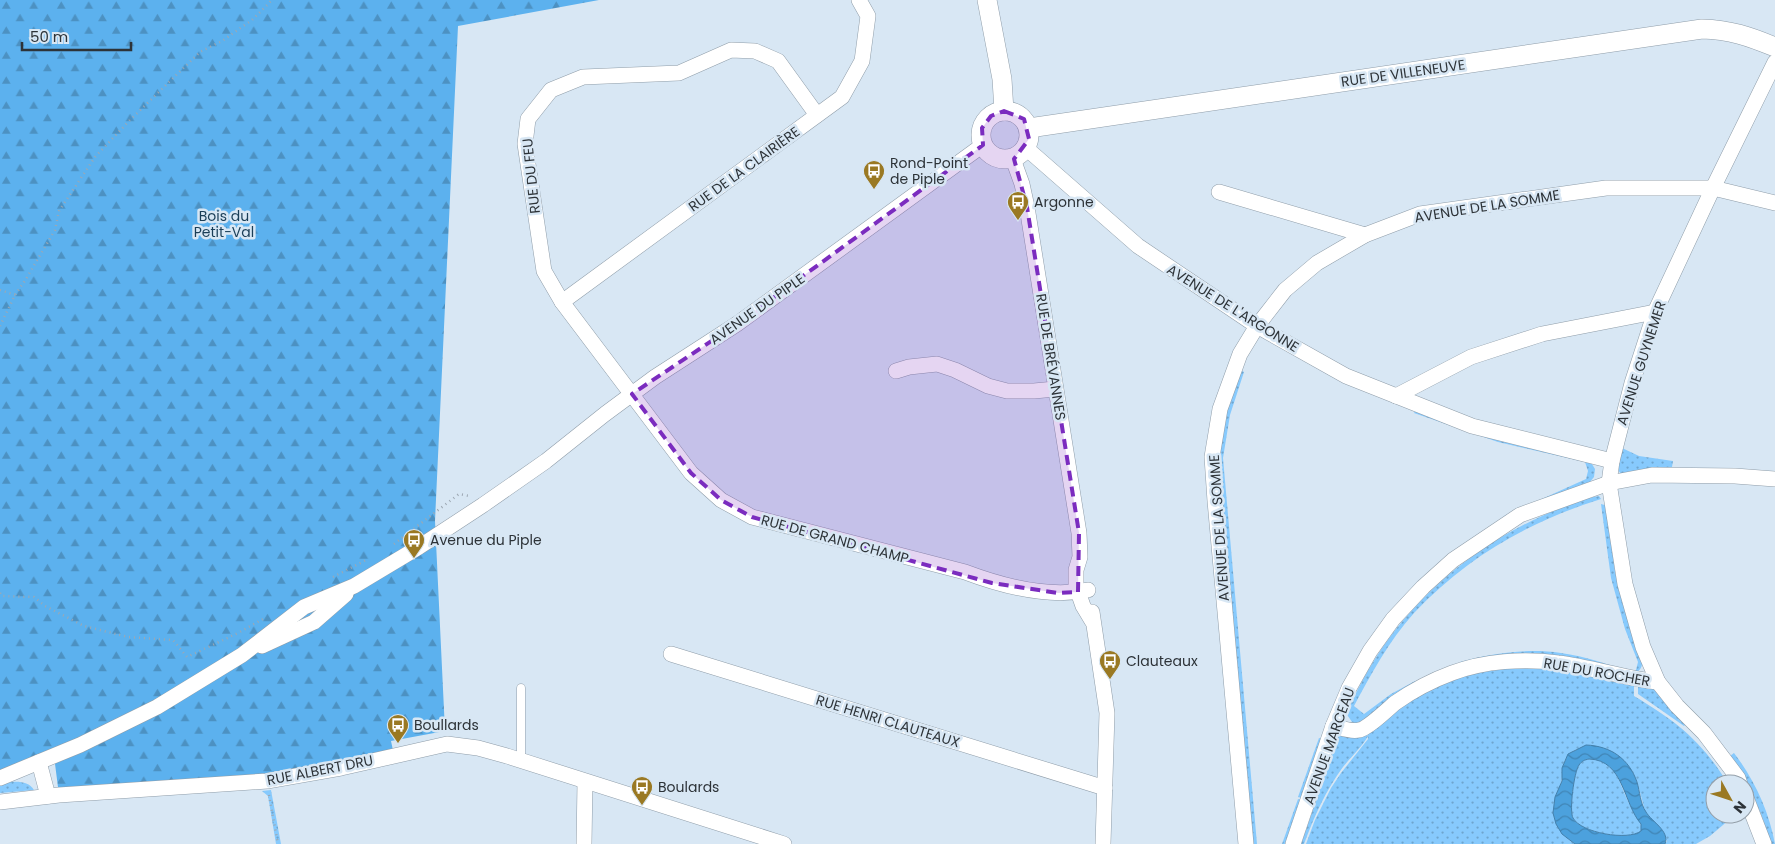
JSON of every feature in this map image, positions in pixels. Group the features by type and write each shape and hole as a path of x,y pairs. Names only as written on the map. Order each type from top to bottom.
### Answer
{"street":[{"name":"RUE DE LA CLAIRIÈRE","path":"562,302 842,97 862,61 868,16 859,0"},
{"path":"987,0 1002,79 1004,111"},
{"name":"RUE DE VILLENEUVE","path":"1029,128 1702,29 1725,30 1743,34 1775,47"},
{"name":"RUE DU FEU","path":"632,394 562,302 544,271 525,144 528,120 551,90 583,76 678,73 731,50 755,51 778,60 817,115"},
{"name":"AVENUE GUYNEMER","path":"1658,682 1643,647 1625,584 1609,483 1612,461 1632,383 1655,312 1775,62"},
{"path":"1004,111 1019,115 1024,119 1029,128 1030,139 1020,153 997,158 991,155 983,145 982,128 986,121 991,116 1004,111"},
{"name":"AVENUE DU PIPLE","path":"39,762 80,745 157,707 242,655 304,607 354,586 484,505 546,461 655,377 738,324 983,145"},
{"name":"AVENUE DE L'ARGONNE","path":"1020,153 1138,246 1256,326 1346,376 1472,426 1612,461"},
{"name":"RUE DE BRÉVANNES","path":"1020,153 1022,184 1079,533 1080,557 1076,570 1076,586 1083,591 1083,606 1092,621 1107,713 1103,844"},
{"name":"AVENUE DE LA SOMME","path":"1246,844 1215,511 1212,457 1220,409 1240,354 1256,326 1285,290 1317,263 1365,234 1420,214 1606,188 1713,188 1775,203"},
{"path":"1219,192 1365,234"},
{"path":"1396,396 1471,358 1542,334 1655,312"},
{"path":"896,371 909,367 937,364 955,370 988,386 1007,391 1034,391 1056,388"},
{"name":"RUE DE GRAND CHAMP","path":"632,394 691,473 721,500 752,517 965,572 992,583 1058,593 1083,591"},
{"name":"AVENUE MARCEAU","path":"1293,844 1333,726 1353,681 1370,651 1393,619 1453,560 1520,515 1609,483 1652,475 1735,476 1775,479"},
{"name":"RUE HENRI CLAUTEAUX","path":"672,654 1105,788"},
{"name":"RUE DU ROCHER","path":"1333,726 1348,731 1360,730 1397,702 1421,687 1452,672 1487,664 1522,661 1557,663 1658,682 1677,706 1704,733 1733,774"},
{"name":"RUE ALBERT DRU","path":"0,802 48,796 267,781 341,768 446,744 478,748 754,839 784,844"},
{"path":"0,778 39,762 48,796"},
{"path":"584,844 585,782"},
{"path":"1755,821 1764,844"}],"lane":[{"path":"521,688 521,761"}],"path":[{"path":"0,326 15,295 55,230 59,211 95,157 200,52 252,20 272,0"},
{"path":"0,290 15,295"},
{"path":"387,549 459,494 478,498"},
{"path":"327,580 370,558"},
{"path":"0,593 2,596 34,597 45,606 84,626 128,637 173,640 187,657 238,633 263,618"},
{"path":"267,781 278,844"}],"highlighted area":[{"path":"1004,111 1024,119 1029,139 1014,159 1027,207 1079,533 1078,592 1058,593 992,583 752,517 721,500 691,473 632,394 737,324 983,145 982,128 991,116"}],"shaded area":[{"path":"1240,370 1244,372 1230,415 1223,458 1257,844 1253,844 1221,482 1221,445 1227,408"},
{"path":"1415,411 1590,461 1595,469 1594,477 1589,483 1505,519 1504,516 1586,479 1588,471 1585,462 1498,442 1414,413"},
{"path":"1622,448 1639,456 1673,461 1672,467 1621,474 1618,470"},
{"path":"1599,496 1601,499 1546,520 1498,544 1455,575 1434,593 1396,635 1354,706 1364,714 1391,694 1415,681 1418,685 1362,726 1352,722 1346,713 1371,665 1391,636 1427,594 1470,558 1517,528 1570,504"},
{"path":"1601,504 1608,506 1615,572 1642,660 1640,670 1635,674 1584,663 1465,666 1460,662 1510,652 1536,651 1579,656 1632,672 1636,670 1638,662 1625,629 1611,578"},
{"path":"1536,665 1634,683 1634,696 1663,714 1687,733 1721,774 1705,774 1705,824 1724,824 1710,836 1696,844 1665,844 1667,841 1645,811 1637,781 1632,771 1577,749 1565,760 1554,804 1555,818 1560,830 1575,844 1306,844 1315,820 1331,788 1368,739 1367,731 1394,708 1459,675"},
{"path":"1638,683 1653,688 1686,724 1684,726 1638,694"},
{"path":"1340,732 1365,732 1368,736 1331,785 1316,814 1304,844 1301,844"},
{"path":"1319,738 1323,739 1302,798 1298,797"},
{"path":"1734,753 1748,774 1741,774 1730,756"},
{"path":"1589,759 1605,763 1614,772 1639,819 1641,831 1626,835 1605,834 1585,828 1573,818 1572,800 1575,775 1580,764"},
{"path":"10,782 30,785 34,790 0,793 0,785"},
{"path":"1755,787 1765,808 1775,844 1770,844 1755,800"},
{"path":"271,790 281,844 276,844 268,796 262,791"},
{"path":"1298,799 1302,800 1287,844 1282,844"}],"green space":[{"name":"Bois du Petit-Val","path":"0,0 599,0 458,26 435,521 445,731 391,741 394,755 341,768 59,795 54,756 0,778"}],"water":[{"path":"1586,745 1611,751 1624,760 1634,774 1644,809 1665,835 1665,844 1575,844 1562,834 1556,824 1553,813 1555,797 1562,781 1562,768 1568,754","holes":["1589,759 1601,761 1616,774 1641,824 1641,831 1626,835 1605,834 1585,828 1573,818 1573,792 1577,769 1583,761"]}],"place":[{"name":"Rond-Point de Piple","path":"874,190"},
{"name":"Argonne","path":"1018,221"},
{"name":"Avenue du Piple","path":"414,559"},
{"name":"Clauteaux","path":"1110,680"},
{"name":"Boullards","path":"398,744"},
{"name":"Boulards","path":"642,806"}]}
